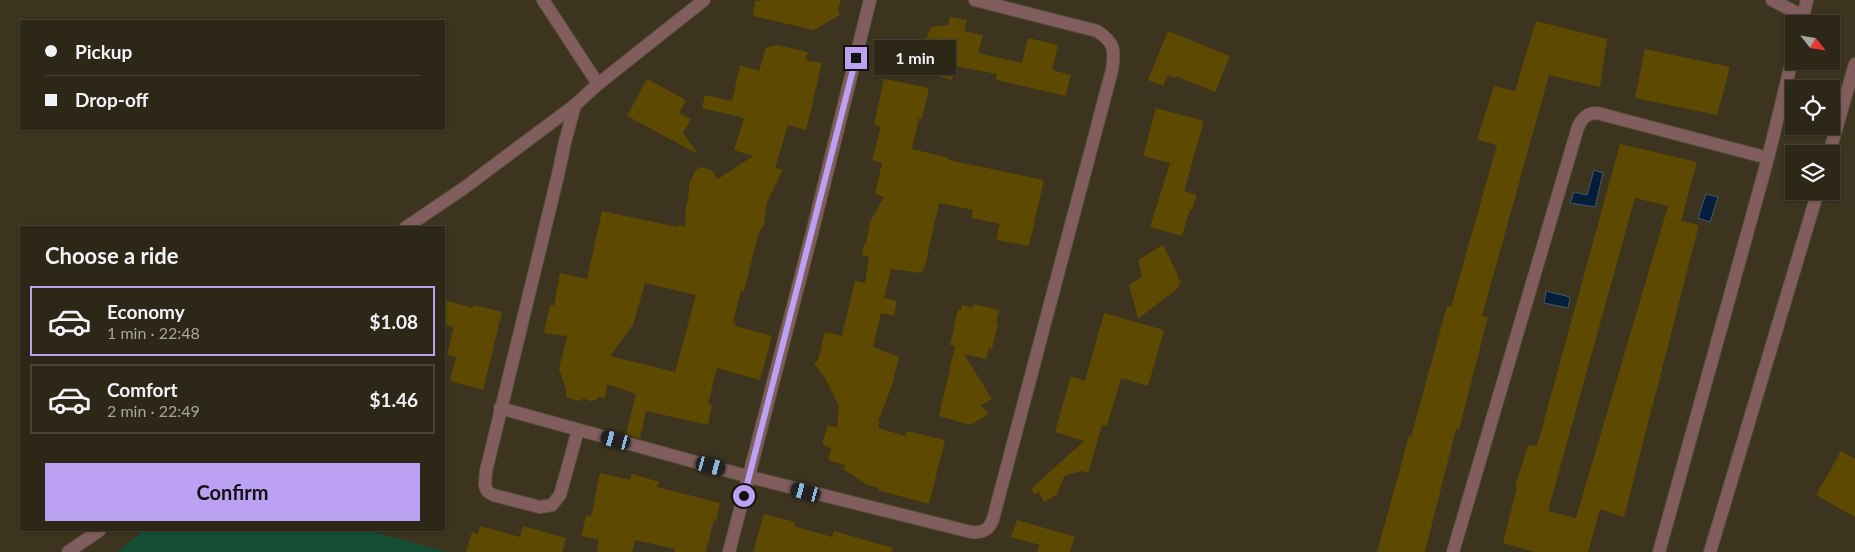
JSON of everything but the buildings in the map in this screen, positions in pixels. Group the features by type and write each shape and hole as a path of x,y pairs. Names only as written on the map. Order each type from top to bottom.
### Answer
{"street":[{"path":"542,0 598,84"},
{"path":"408,226 464,188 575,105 598,84 704,0"},
{"path":"729,552 750,477 870,0"},
{"path":"500,408 750,477 971,532 979,532 991,526 1112,70 1114,54 1112,45 1107,37 1097,30 976,0"},
{"path":"1772,0 1794,15"},
{"path":"1803,15 1807,0"},
{"path":"1832,145 1855,64"},
{"path":"1659,552 1768,158 1790,70"},
{"path":"575,105 564,142 556,184 500,408 484,479 487,491 493,495 540,507 552,505 560,495 578,430"},
{"path":"1453,552 1578,127 1583,118 1591,113 1597,113 1768,158"},
{"path":"1710,552 1815,200"},
{"path":"68,552 99,531"}],"green space":[{"path":"144,531 370,531 447,552 117,552"}],"water":[{"path":"1594,170 1603,173 1595,207 1570,203 1574,192 1587,195"},
{"path":"1706,194 1718,197 1710,222 1698,218"},
{"path":"1546,291 1570,297 1568,308 1544,303"}],"route":[{"path":"744,496 808,252 856,58"}]}
